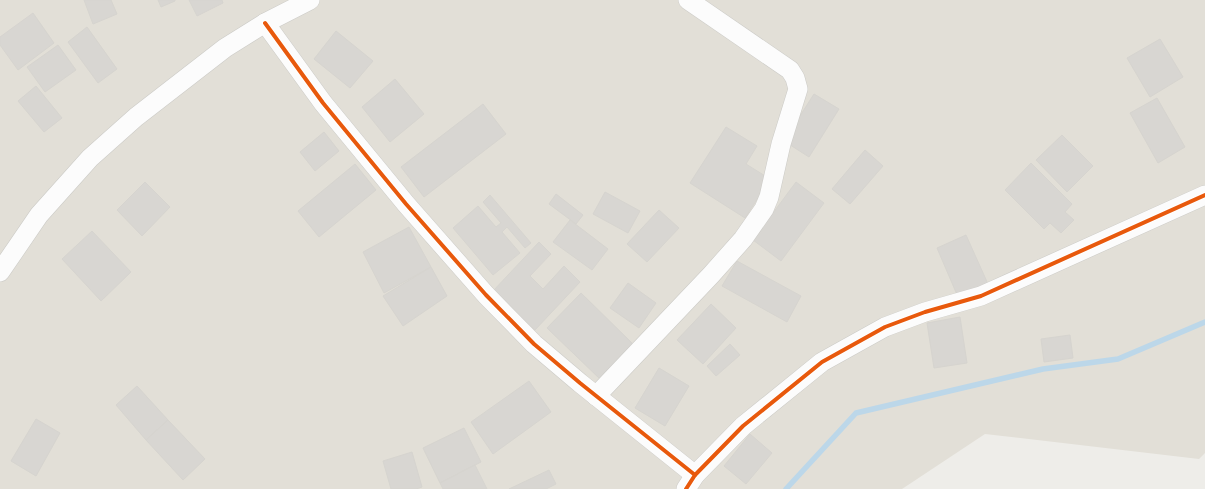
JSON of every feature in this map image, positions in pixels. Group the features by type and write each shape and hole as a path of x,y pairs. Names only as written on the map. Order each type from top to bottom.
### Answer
{"street":[{"path":"0,272 39,215 90,158 142,112 225,48 265,23 310,0"},
{"path":"596,396 711,275 743,239 764,209 769,196 781,144 798,89 795,78 790,70 688,0"},
{"path":"265,23 323,103 406,204 486,295 534,344 596,396 691,482 743,426 822,362 885,327 925,312 981,296 1205,195"}],"shaded area":[{"path":"0,0 1205,0 1205,453 1199,459 985,434 902,489 0,489"}],"building":[{"path":"84,0 111,0 117,14 93,24"},
{"path":"158,0 175,0 175,1 161,7"},
{"path":"189,0 222,0 223,3 197,16"},
{"path":"33,13 54,43 18,70 0,45 0,37"},
{"path":"87,27 117,69 98,83 68,42"},
{"path":"336,31 373,61 350,88 314,59"},
{"path":"1160,39 1183,77 1150,97 1127,58"},
{"path":"58,45 76,70 45,92 27,67"},
{"path":"395,79 424,114 390,142 362,107"},
{"path":"36,86 62,118 44,132 18,101"},
{"path":"814,94 839,109 809,157 784,141"},
{"path":"1157,98 1185,147 1158,163 1130,113"},
{"path":"483,104 506,134 424,197 401,167"},
{"path":"726,127 757,146 746,164 770,179 745,218 690,183"},
{"path":"324,132 339,151 315,171 300,152"},
{"path":"1062,135 1093,166 1067,192 1036,160"},
{"path":"865,150 883,166 850,204 832,189"},
{"path":"1031,163 1072,204 1065,212 1074,220 1061,233 1050,223 1044,229 1005,190"},
{"path":"355,164 376,190 319,237 298,211"},
{"path":"145,182 170,207 142,236 117,210"},
{"path":"796,182 824,203 781,261 753,240"},
{"path":"605,192 640,211 628,233 593,214"},
{"path":"556,194 583,215 576,224 549,204"},
{"path":"490,195 531,243 525,248 507,227 502,232 520,253 493,275 453,228 478,206 496,227 501,223 483,202"},
{"path":"659,210 679,228 647,262 627,244"},
{"path":"570,220 608,249 592,270 553,242"},
{"path":"409,227 431,267 384,293 363,252"},
{"path":"92,231 131,272 101,301 62,259"},
{"path":"966,235 988,284 958,297 937,248"},
{"path":"539,242 551,254 530,276 543,289 564,266 580,282 535,330 493,291"},
{"path":"737,261 801,296 787,322 722,286"},
{"path":"431,267 447,296 403,326 383,296"},
{"path":"628,283 656,303 639,328 610,308"},
{"path":"581,293 633,344 600,379 547,328"},
{"path":"711,304 736,328 703,364 677,340"},
{"path":"960,317 967,363 934,368 927,323"},
{"path":"1070,335 1073,358 1044,362 1041,339"},
{"path":"730,344 740,355 716,376 707,366"},
{"path":"659,368 689,386 665,426 635,408"},
{"path":"529,381 551,412 493,454 471,422"},
{"path":"137,386 168,420 146,440 116,405"},
{"path":"36,419 60,433 36,476 11,461"},
{"path":"168,420 205,459 183,480 146,440"},
{"path":"464,428 481,462 440,483 423,448"},
{"path":"750,434 772,453 746,484 724,466"},
{"path":"412,452 422,487 416,489 391,489 383,461"},
{"path":"475,465 487,489 443,489 440,483"},
{"path":"549,470 556,484 546,489 509,489"}],"waterway":[{"path":"786,489 856,413 1043,369 1118,359 1205,322"}],"cycle path":[{"path":"265,23 323,103 406,204 486,295 534,344 580,383 695,475"},
{"path":"686,489 695,475 743,426 822,362 885,327 925,312 981,296 1205,195"}]}
